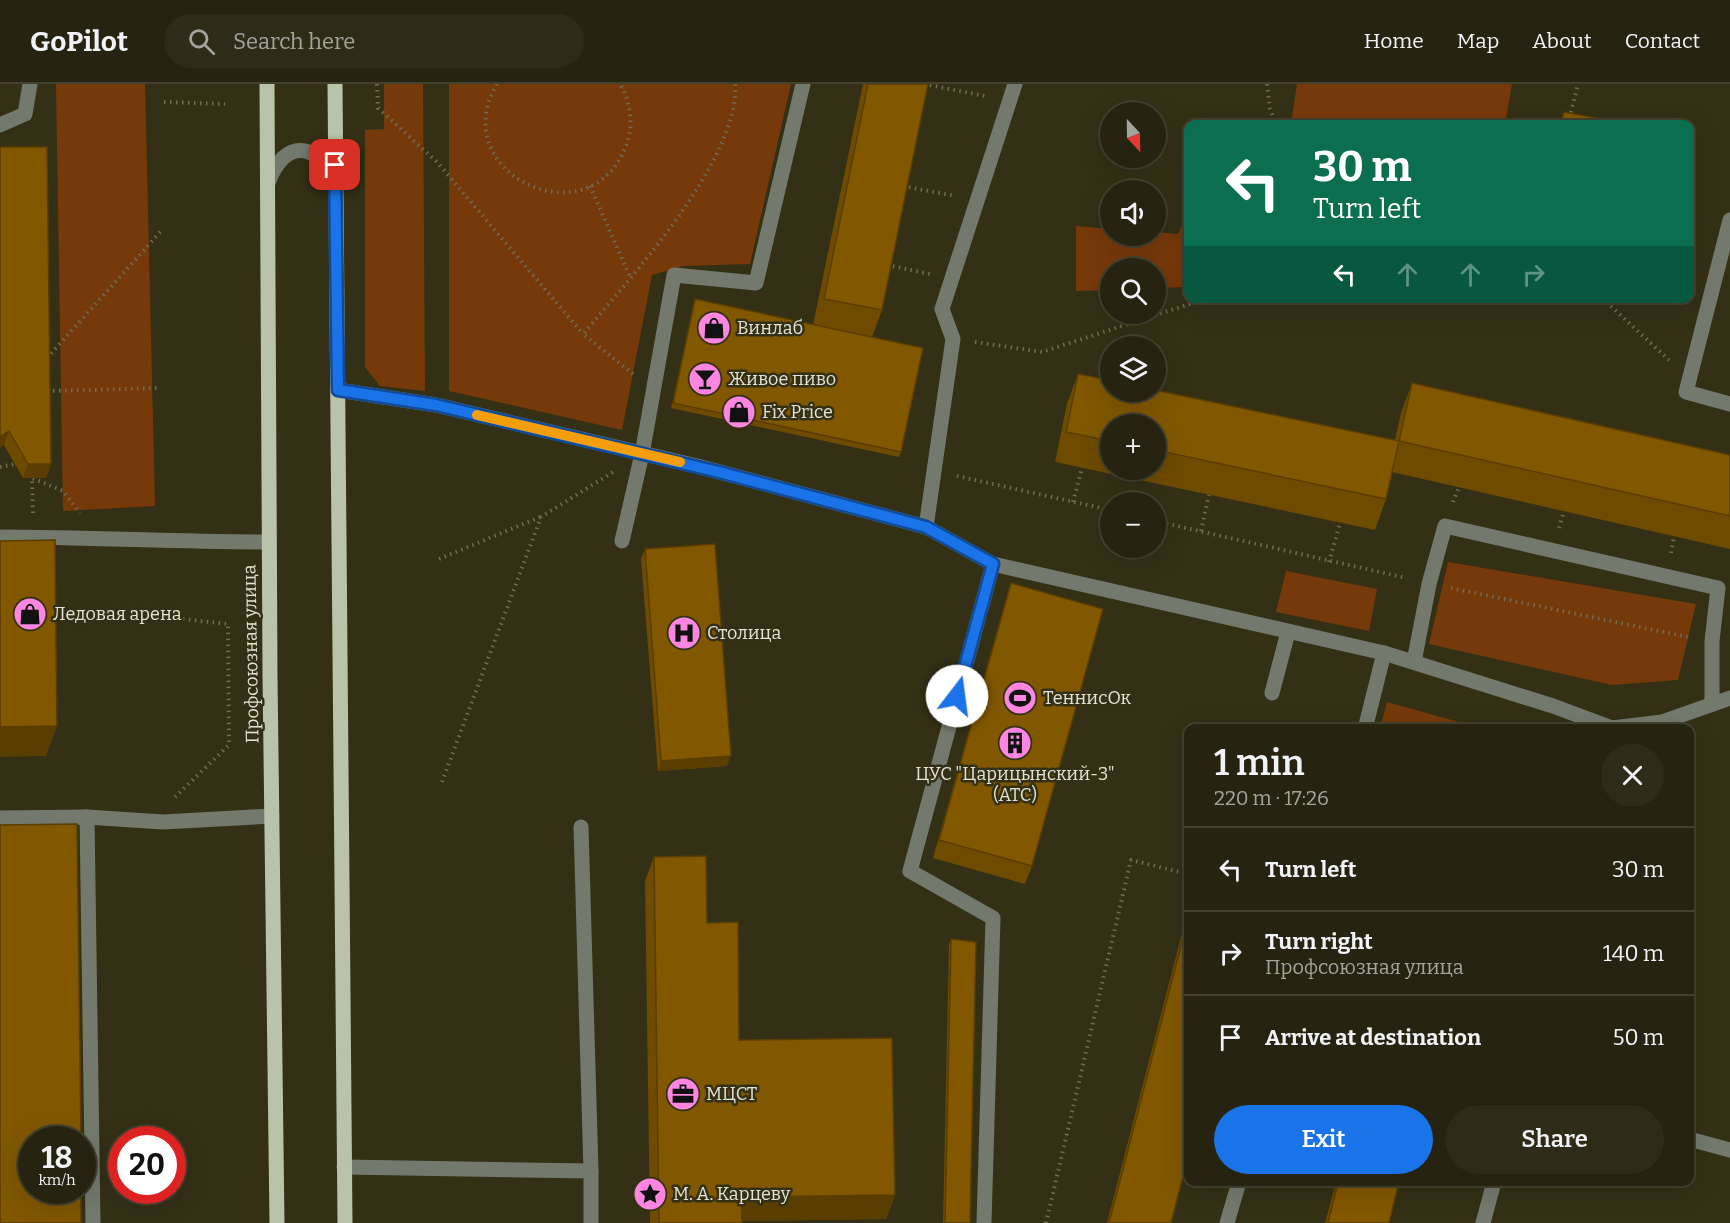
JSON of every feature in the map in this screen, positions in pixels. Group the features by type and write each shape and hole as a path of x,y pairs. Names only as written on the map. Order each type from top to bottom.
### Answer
{"main road":[{"name":"Профсоюзная улица","path":"267,84 269,542 277,1223"},
{"path":"334,84 345,1223"}],"street":[{"path":"0,124 25,114 30,84"},
{"path":"622,541 642,454 674,275 756,283 803,84"},
{"path":"926,527 953,339 942,309 954,278 1015,84"},
{"path":"268,183 274,168 282,158 296,149 308,150 320,157 336,184"},
{"path":"1730,220 1686,392 1730,404"},
{"path":"338,390 436,405 642,454 926,527 993,564 1384,653 1600,724"},
{"path":"1414,662 1429,584 1445,526 1718,588 1712,641 1712,704"},
{"path":"0,537 88,537 164,542 269,542"},
{"path":"984,1223 993,918 910,871 993,564"},
{"path":"1272,693 1288,632"},
{"path":"1366,724 1384,653"},
{"path":"1645,724 1662,722 1730,698"},
{"path":"0,818 87,817 163,822 272,816"},
{"path":"87,817 93,1223"},
{"path":"581,827 591,1223"},
{"path":"1694,1140 1730,1150"},
{"path":"344,1167 591,1171"},
{"path":"1227,1223 1238,1186"},
{"path":"1483,1223 1493,1186"}],"path":[{"path":"377,84 378,108 437,162 583,334 652,390"},
{"path":"497,84 488,106 488,135 499,162 520,182 547,192 562,193 590,186 613,168 627,143 630,114 621,84"},
{"path":"583,334 631,279 703,180 729,129 736,100 735,84"},
{"path":"924,84 1009,101"},
{"path":"1267,84 1270,110 1274,120"},
{"path":"1569,120 1578,84"},
{"path":"164,102 225,104"},
{"path":"590,186 631,279"},
{"path":"903,186 977,201"},
{"path":"45,360 162,230"},
{"path":"886,265 954,278"},
{"path":"953,339 1042,352 1193,303"},
{"path":"1607,303 1671,361 1686,392"},
{"path":"45,391 160,388"},
{"path":"439,559 541,517 642,454"},
{"path":"0,467 15,464"},
{"path":"1073,502 1082,468"},
{"path":"933,471 1100,508"},
{"path":"34,516 32,478 63,491 80,514"},
{"path":"1201,531 1209,495"},
{"path":"442,782 541,517"},
{"path":"1329,562 1340,522"},
{"path":"1166,523 1429,584 1712,641"},
{"path":"165,617 228,624 229,745 173,800"},
{"path":"1046,1223 1131,860 1184,873"}],"shaded area":[{"path":"56,84 145,84 155,506 63,511"},
{"path":"384,84 423,84 425,391 380,386 365,367 365,130 384,129"},
{"path":"449,84 791,84 750,264 683,266 652,275 622,430 449,391"},
{"path":"1297,84 1512,84 1506,120 1292,120"},
{"path":"1184,221 1184,287 1166,288 1166,258 1100,258 1100,290 1076,291 1076,226 1100,228 1100,246 1166,246 1166,233 1178,234"},
{"path":"1448,562 1696,604 1678,680 1612,685 1429,644"},
{"path":"1286,571 1377,589 1369,631 1276,612"},
{"path":"1387,702 1466,724 1381,724"}],"building":[{"path":"868,84 928,84 882,310 824,299"},
{"path":"1564,112 1602,119 1602,120 1562,120"},
{"path":"0,147 47,147 51,464 28,464 9,431 0,437"},
{"path":"695,299 923,348 901,452 673,403"},
{"path":"1078,374 1100,378 1100,402 1166,402 1166,392 1399,441 1386,499 1166,452 1166,414 1100,414 1100,439 1066,432"},
{"path":"1412,383 1730,455 1730,516 1399,441"},
{"path":"55,540 57,726 0,727 0,541"},
{"path":"715,544 731,756 661,761 645,549"},
{"name":"ЦУС \"Царицынский-3\" (АТС)","path":"1011,583 1103,609 1032,866 939,840"},
{"path":"77,824 81,1126 18,1126 18,1204 81,1204 81,1223 0,1223 0,825"},
{"path":"706,856 707,923 738,922 739,1040 892,1038 895,1195 741,1197 742,1223 659,1223 654,857"},
{"path":"1184,934 1184,1173 1171,1223 1109,1223"},
{"path":"951,939 976,942 970,1223 945,1223"},
{"path":"1337,1186 1398,1186 1389,1223 1328,1223"}],"slow traffic":[{"path":"477,415 680,462"}],"place":[{"name":"Винлаб","path":"714,328"},
{"name":"Живое пиво","path":"705,379"},
{"name":"Fix Price","path":"739,412"},
{"name":"Ледовая арена","path":"30,614"},
{"name":"Столица","path":"684,633"},
{"name":"ТеннисОк","path":"1020,698"},
{"name":"ЦУС \"Царицынский-3\" (АТС)","path":"1015,743"},
{"name":"МЦСТ","path":"683,1094"},
{"name":"М. А. Карцеву","path":"650,1194"}],"route":[{"path":"335,165 338,390 436,405 697,466 926,527 993,564 957,696"}]}
